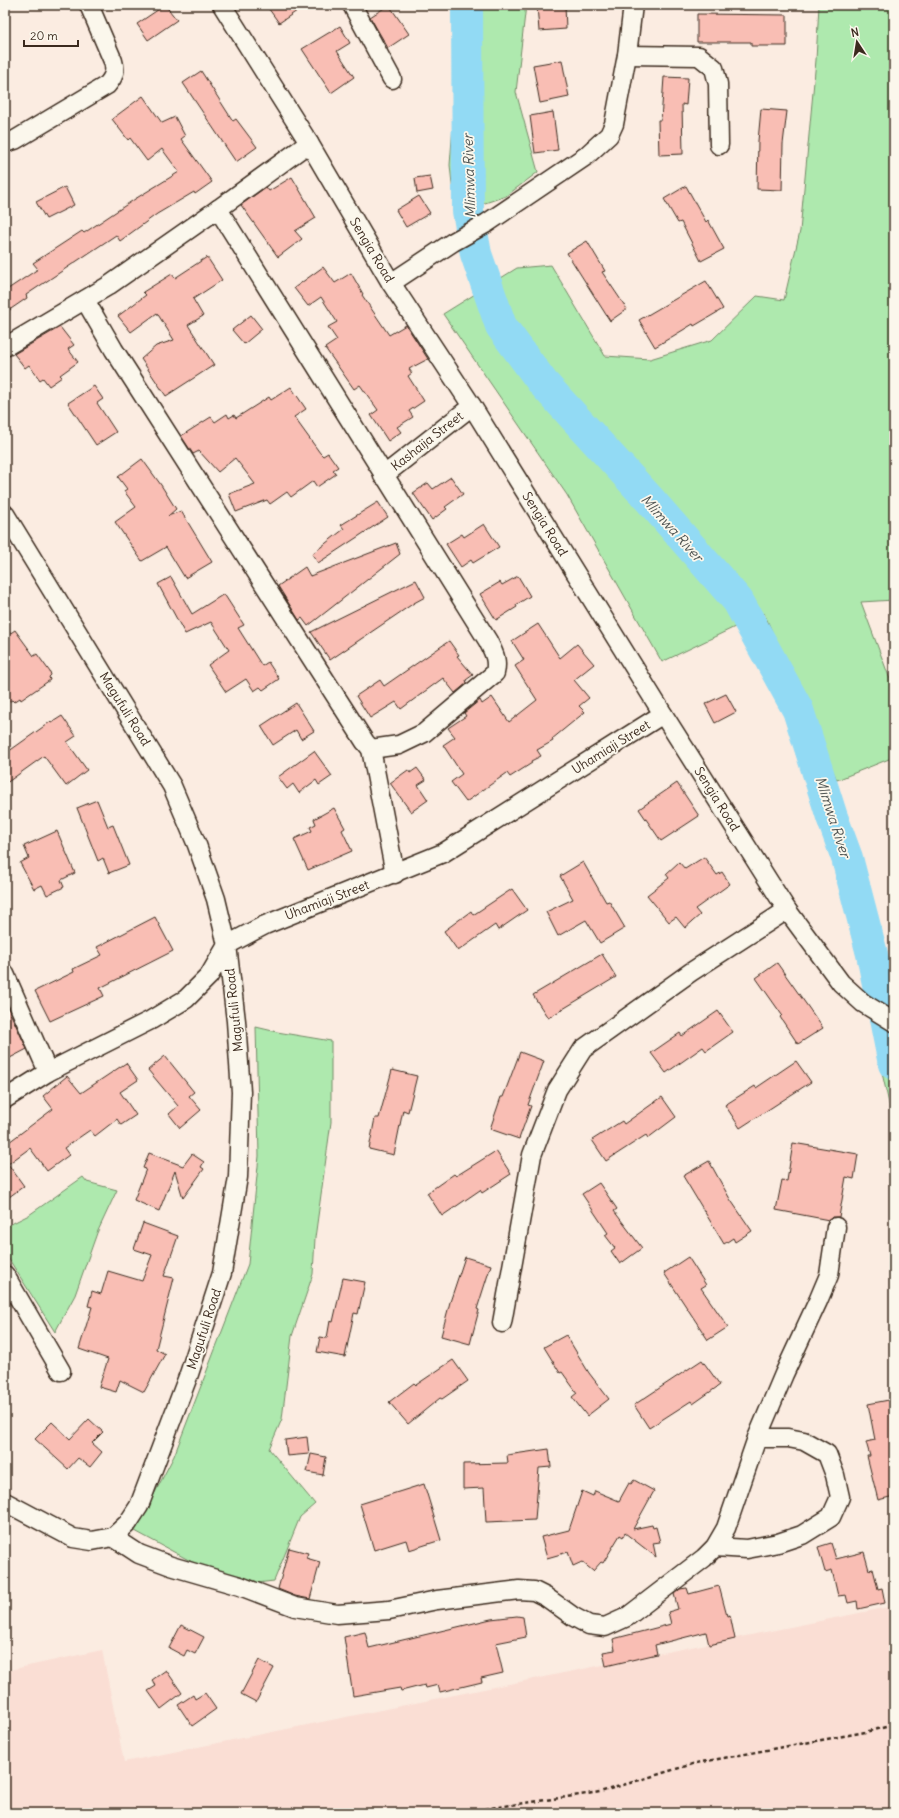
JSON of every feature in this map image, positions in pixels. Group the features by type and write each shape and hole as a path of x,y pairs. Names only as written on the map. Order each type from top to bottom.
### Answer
{"street":[{"path":"5,143 15,140 107,85 113,78 115,70 113,61 89,5"},
{"name":"Sengia Road","path":"222,5 309,143 391,283 472,406 663,714 787,910 842,983 863,1003 894,1022"},
{"path":"352,5 392,79"},
{"path":"391,283 453,242 487,222 586,156 609,135 614,124 627,55 632,5"},
{"path":"627,55 699,56 714,68 718,84 719,145"},
{"path":"5,347 86,300 218,209 309,143"},
{"path":"218,209 383,476 488,641 497,664 495,673 424,733 399,745 371,749"},
{"path":"86,300 119,356 365,742 371,749 395,874"},
{"name":"Kashaija Street","path":"383,476 472,406"},
{"name":"Magufuli Road","path":"5,514 172,786 197,845 216,899 228,945 236,1021 241,1092 238,1177 222,1273 189,1374 139,1506 128,1524 113,1537"},
{"name":"Uhamiaji Street","path":"228,945 265,925 443,854 663,714"},
{"path":"502,1323 532,1155 556,1090 583,1049 691,972 787,910"},
{"path":"5,1099 48,1072 151,1020 186,999 209,976 228,945"},
{"path":"5,974 48,1072"},
{"path":"5,1502 73,1538 92,1541 113,1537 139,1554 171,1566 240,1586 295,1607 337,1614 389,1610 437,1600 519,1590 534,1591 546,1597 574,1617 589,1625 605,1627 627,1617 704,1558 715,1547 726,1528 757,1438 829,1275 836,1227"},
{"path":"5,1275 61,1371"},
{"path":"715,1547 747,1549 778,1544 802,1535 831,1518 840,1497 835,1475 827,1454 804,1441 788,1438 757,1438"}],"path":[{"path":"457,1813 600,1792 696,1762 865,1732 894,1725"}],"shaded area":[{"path":"894,1606 894,1813 5,1813 5,1671 102,1650 124,1762"}],"green space":[{"path":"453,5 526,5 516,92 538,172 506,196 455,213 450,165 457,72"},
{"path":"819,5 894,5 894,600 861,602 894,690 894,757 837,780 764,613 662,662 567,495 443,314 517,268 551,265 605,356 650,359 712,340 757,296 784,300 800,231 816,60"},
{"path":"256,1027 331,1041 331,1122 315,1238 313,1274 292,1336 282,1419 269,1449 315,1504 300,1517 274,1581 257,1583 196,1564 135,1531 174,1456 248,1264 259,1156"},
{"path":"876,1047 894,1050 894,1125"},
{"path":"83,1177 87,1182 117,1190 97,1233 75,1295 55,1332 5,1253 5,1227 29,1215"}],"building":[{"path":"165,5 177,20 148,40 137,24"},
{"path":"266,5 306,5 279,23"},
{"path":"389,5 409,34 388,48 370,17"},
{"path":"537,5 565,5 566,29 539,31"},
{"path":"697,14 787,15 787,46 751,46 751,42 697,42"},
{"path":"340,26 350,43 337,51 354,77 331,93 302,49"},
{"path":"562,60 569,97 540,103 533,65"},
{"path":"201,71 233,121 236,119 257,147 236,162 183,83"},
{"path":"664,77 688,78 686,105 682,104 683,154 659,155 658,120 661,120"},
{"path":"143,96 162,123 175,117 185,136 181,139 212,182 195,194 194,192 157,214 120,241 116,235 26,295 27,298 5,313 5,291 38,269 33,263 82,231 84,233 179,172 162,149 147,161 130,138 128,140 112,119"},
{"path":"761,109 787,111 783,144 782,190 757,189 758,141"},
{"path":"553,112 558,150 535,153 530,116"},
{"path":"430,176 433,190 417,193 415,178"},
{"path":"292,177 316,218 295,231 302,239 278,257 241,205 266,187 269,191"},
{"path":"686,186 706,222 708,220 724,249 701,261 681,222 678,223 664,199"},
{"path":"65,187 74,205 46,219 36,202"},
{"path":"419,196 430,213 406,227 396,210"},
{"path":"587,241 605,271 602,272 627,309 610,321 567,253"},
{"path":"207,257 222,280 193,299 203,316 188,325 214,365 166,396 141,359 156,346 174,340 157,313 131,332 118,316 146,295 143,292 172,274 175,278"},
{"path":"323,267 335,283 351,273 363,294 362,295 389,335 406,325 428,359 409,369 412,373 408,376 424,401 409,411 413,417 397,427 401,432 388,441 371,415 378,410 360,385 354,389 325,348 337,340 328,327 337,322 321,297 308,306 294,288"},
{"path":"706,281 723,309 694,326 693,324 655,347 639,320"},
{"path":"251,315 262,329 244,344 232,330"},
{"path":"60,327 74,345 68,349 78,362 60,375 62,377 49,386 43,378 40,380 29,365 25,368 14,354"},
{"path":"94,386 103,399 97,403 116,432 96,445 68,403"},
{"path":"291,387 306,409 294,417 320,453 323,456 328,453 338,467 333,470 336,474 317,487 313,481 291,497 287,492 270,504 267,500 236,512 229,494 255,484 235,458 218,472 199,451 193,454 181,436 211,417 215,422 227,414 229,418 234,415 236,418 269,397 271,400"},
{"path":"142,459 176,509 168,516 181,511 212,562 185,578 166,547 142,561 115,522 136,507 124,491 127,489 118,477"},
{"path":"451,477 463,494 445,507 447,509 432,520 413,493 428,483 433,489"},
{"path":"378,502 388,517 318,563 312,554 344,529 341,525"},
{"path":"484,524 499,547 473,563 471,560 461,567 446,544 462,534 464,537"},
{"path":"396,543 400,554 308,626 302,618 299,620 278,586 305,567 310,576"},
{"path":"518,576 530,596 516,605 517,607 496,620 480,594 500,582 502,585"},
{"path":"171,577 192,614 224,594 244,625 238,628 262,666 268,662 279,679 263,690 260,687 254,691 246,679 226,692 208,665 229,650 211,622 185,634 158,584"},
{"path":"416,580 425,597 330,660 311,632"},
{"path":"538,624 560,658 577,644 594,664 574,680 589,698 579,706 585,712 552,739 553,741 537,750 541,756 531,761 532,763 510,777 507,773 466,802 451,782 462,774 443,745 455,737 448,728 466,716 464,713 480,700 482,704 492,697 509,722 537,700 515,666 524,660 512,641"},
{"path":"15,630 34,656 37,654 51,675 49,677 50,680 21,700 20,698 14,702 12,700 5,704 5,637"},
{"path":"449,641 459,655 457,656 473,675 466,680 467,683 455,693 443,678 401,709 396,702 370,718 356,696 380,680 384,686"},
{"path":"726,694 736,712 715,723 705,704"},
{"path":"296,703 314,731 301,739 296,730 273,745 261,726"},
{"path":"62,716 76,736 67,742 87,770 66,786 44,756 5,784 5,754 50,722 51,723"},
{"path":"314,751 332,776 319,785 316,780 299,793 293,784 287,789 278,777"},
{"path":"417,768 426,780 418,785 428,800 411,812 390,783 408,770 410,773"},
{"path":"677,783 699,816 661,841 639,809"},
{"path":"97,800 108,827 113,825 129,865 109,873 103,858 98,861 77,808"},
{"path":"334,808 345,828 342,830 352,851 308,870 294,839 312,831 310,827 316,824 314,819"},
{"path":"57,831 75,873 61,880 64,887 47,895 42,885 34,889 20,863 29,858 24,846"},
{"path":"704,857 717,875 722,872 730,884 695,909 700,915 685,928 676,917 669,922 647,895 669,878 666,874 679,862 685,869"},
{"path":"583,862 606,902 609,901 625,928 600,943 586,920 558,936 546,912 573,899 560,876"},
{"path":"512,889 527,910 498,930 495,925 458,951 444,931 471,911 473,915"},
{"path":"155,917 173,951 100,988 104,996 50,1021 35,991 74,972 73,969 102,955 97,947"},
{"path":"602,954 616,977 548,1018 533,995"},
{"path":"777,963 823,1028 798,1044 780,1017 782,1015 756,978"},
{"path":"5,1002 27,1049 10,1058 5,1048"},
{"path":"718,1011 733,1032 706,1051 703,1047 666,1073 651,1053 680,1033 682,1036"},
{"path":"520,1052 544,1061 528,1105 531,1106 519,1139 490,1129 501,1097 503,1097"},
{"path":"165,1056 194,1092 189,1096 201,1110 180,1128 169,1114 178,1106 148,1070"},
{"path":"796,1061 811,1082 740,1128 725,1105 755,1086 756,1088"},
{"path":"126,1063 138,1080 120,1092 136,1115 121,1125 117,1119 95,1136 90,1130 64,1148 69,1155 47,1171 30,1148 8,1164 24,1186 5,1200 5,1145 53,1109 43,1096 67,1076 81,1093"},
{"path":"392,1070 417,1076 408,1112 403,1110 394,1155 369,1149 375,1118 379,1118"},
{"path":"662,1097 676,1117 648,1138 646,1135 606,1161 592,1140 622,1121 624,1124"},
{"path":"793,1143 858,1154 854,1179 846,1177 839,1217 832,1217 829,1220 776,1210 782,1180 787,1181"},
{"path":"496,1151 511,1174 482,1193 480,1190 442,1216 427,1193 454,1174 456,1176"},
{"path":"149,1153 183,1166 192,1154 204,1162 201,1167 204,1169 183,1198 175,1171 159,1211 134,1200 146,1169 143,1168"},
{"path":"709,1161 730,1199 752,1231 735,1242 733,1238 724,1244 683,1176"},
{"path":"599,1183 617,1209 614,1211 642,1248 620,1264 611,1251 615,1248 605,1235 608,1233 582,1194"},
{"path":"143,1223 178,1236 164,1276 174,1278 156,1349 165,1354 144,1392 120,1380 116,1392 99,1387 108,1359 79,1349 92,1307 88,1306 92,1291 101,1294 108,1271 142,1281 152,1255 134,1249"},
{"path":"465,1257 491,1265 477,1309 479,1310 470,1344 441,1336 450,1302"},
{"path":"688,1257 706,1285 701,1288 728,1327 708,1340 664,1273"},
{"path":"343,1278 365,1282 358,1314 354,1313 345,1357 317,1352 320,1337 327,1338 330,1321 333,1322"},
{"path":"566,1335 589,1373 609,1399 587,1416 572,1397 577,1393 562,1372 560,1373 544,1347"},
{"path":"453,1360 468,1381 442,1399 440,1398 408,1424 389,1402 414,1383 416,1385"},
{"path":"702,1360 720,1385 693,1404 691,1401 649,1428 634,1405"},
{"path":"894,1399 894,1496 878,1500 867,1456 870,1456 866,1442 875,1440 868,1404"},
{"path":"89,1419 103,1432 92,1443 102,1452 90,1467 78,1458 68,1469 35,1439 52,1422 70,1439"},
{"path":"307,1437 309,1454 287,1456 285,1440"},
{"path":"549,1449 551,1467 539,1468 535,1520 486,1522 484,1488 463,1489 463,1464 508,1463 507,1455"},
{"path":"311,1454 326,1457 323,1475 307,1472"},
{"path":"634,1480 654,1491 633,1529 652,1525 653,1528 656,1527 660,1542 653,1543 656,1557 625,1533 623,1537 620,1535 603,1563 601,1562 593,1571 582,1562 573,1566 568,1552 547,1558 541,1537 569,1530 582,1491 593,1496 595,1491 619,1501 629,1483 631,1484"},
{"path":"424,1484 441,1540 409,1550 406,1540 374,1550 360,1504"},
{"path":"831,1543 836,1559 864,1552 869,1570 873,1569 878,1589 882,1588 885,1603 858,1609 857,1601 848,1603 846,1595 838,1596 832,1570 825,1572 818,1547"},
{"path":"289,1548 308,1553 306,1558 320,1562 310,1599 295,1596 278,1589"},
{"path":"719,1586 727,1616 730,1615 735,1639 709,1645 706,1632 655,1645 657,1654 606,1666 603,1652 615,1650 613,1639 671,1624 668,1612 678,1609 674,1594 680,1589 687,1588 689,1594"},
{"path":"517,1616 523,1617 526,1637 496,1643 503,1673 481,1678 482,1682 440,1692 438,1685 426,1688 425,1685 401,1691 400,1688 353,1696 344,1637 365,1632 369,1648 491,1619"},
{"path":"181,1625 204,1637 195,1654 187,1650 184,1656 169,1648"},
{"path":"259,1660 274,1668 256,1702 241,1694"},
{"path":"166,1670 182,1693 161,1709 148,1691 156,1686 152,1680"},
{"path":"205,1693 216,1709 192,1726 178,1705 193,1695 195,1699"}],"waterway":[{"name":"Mlimwa River","path":"467,5 468,211 476,254 501,326 543,383 650,500 738,601 798,710 832,817 847,858 872,954 894,1064"}]}
